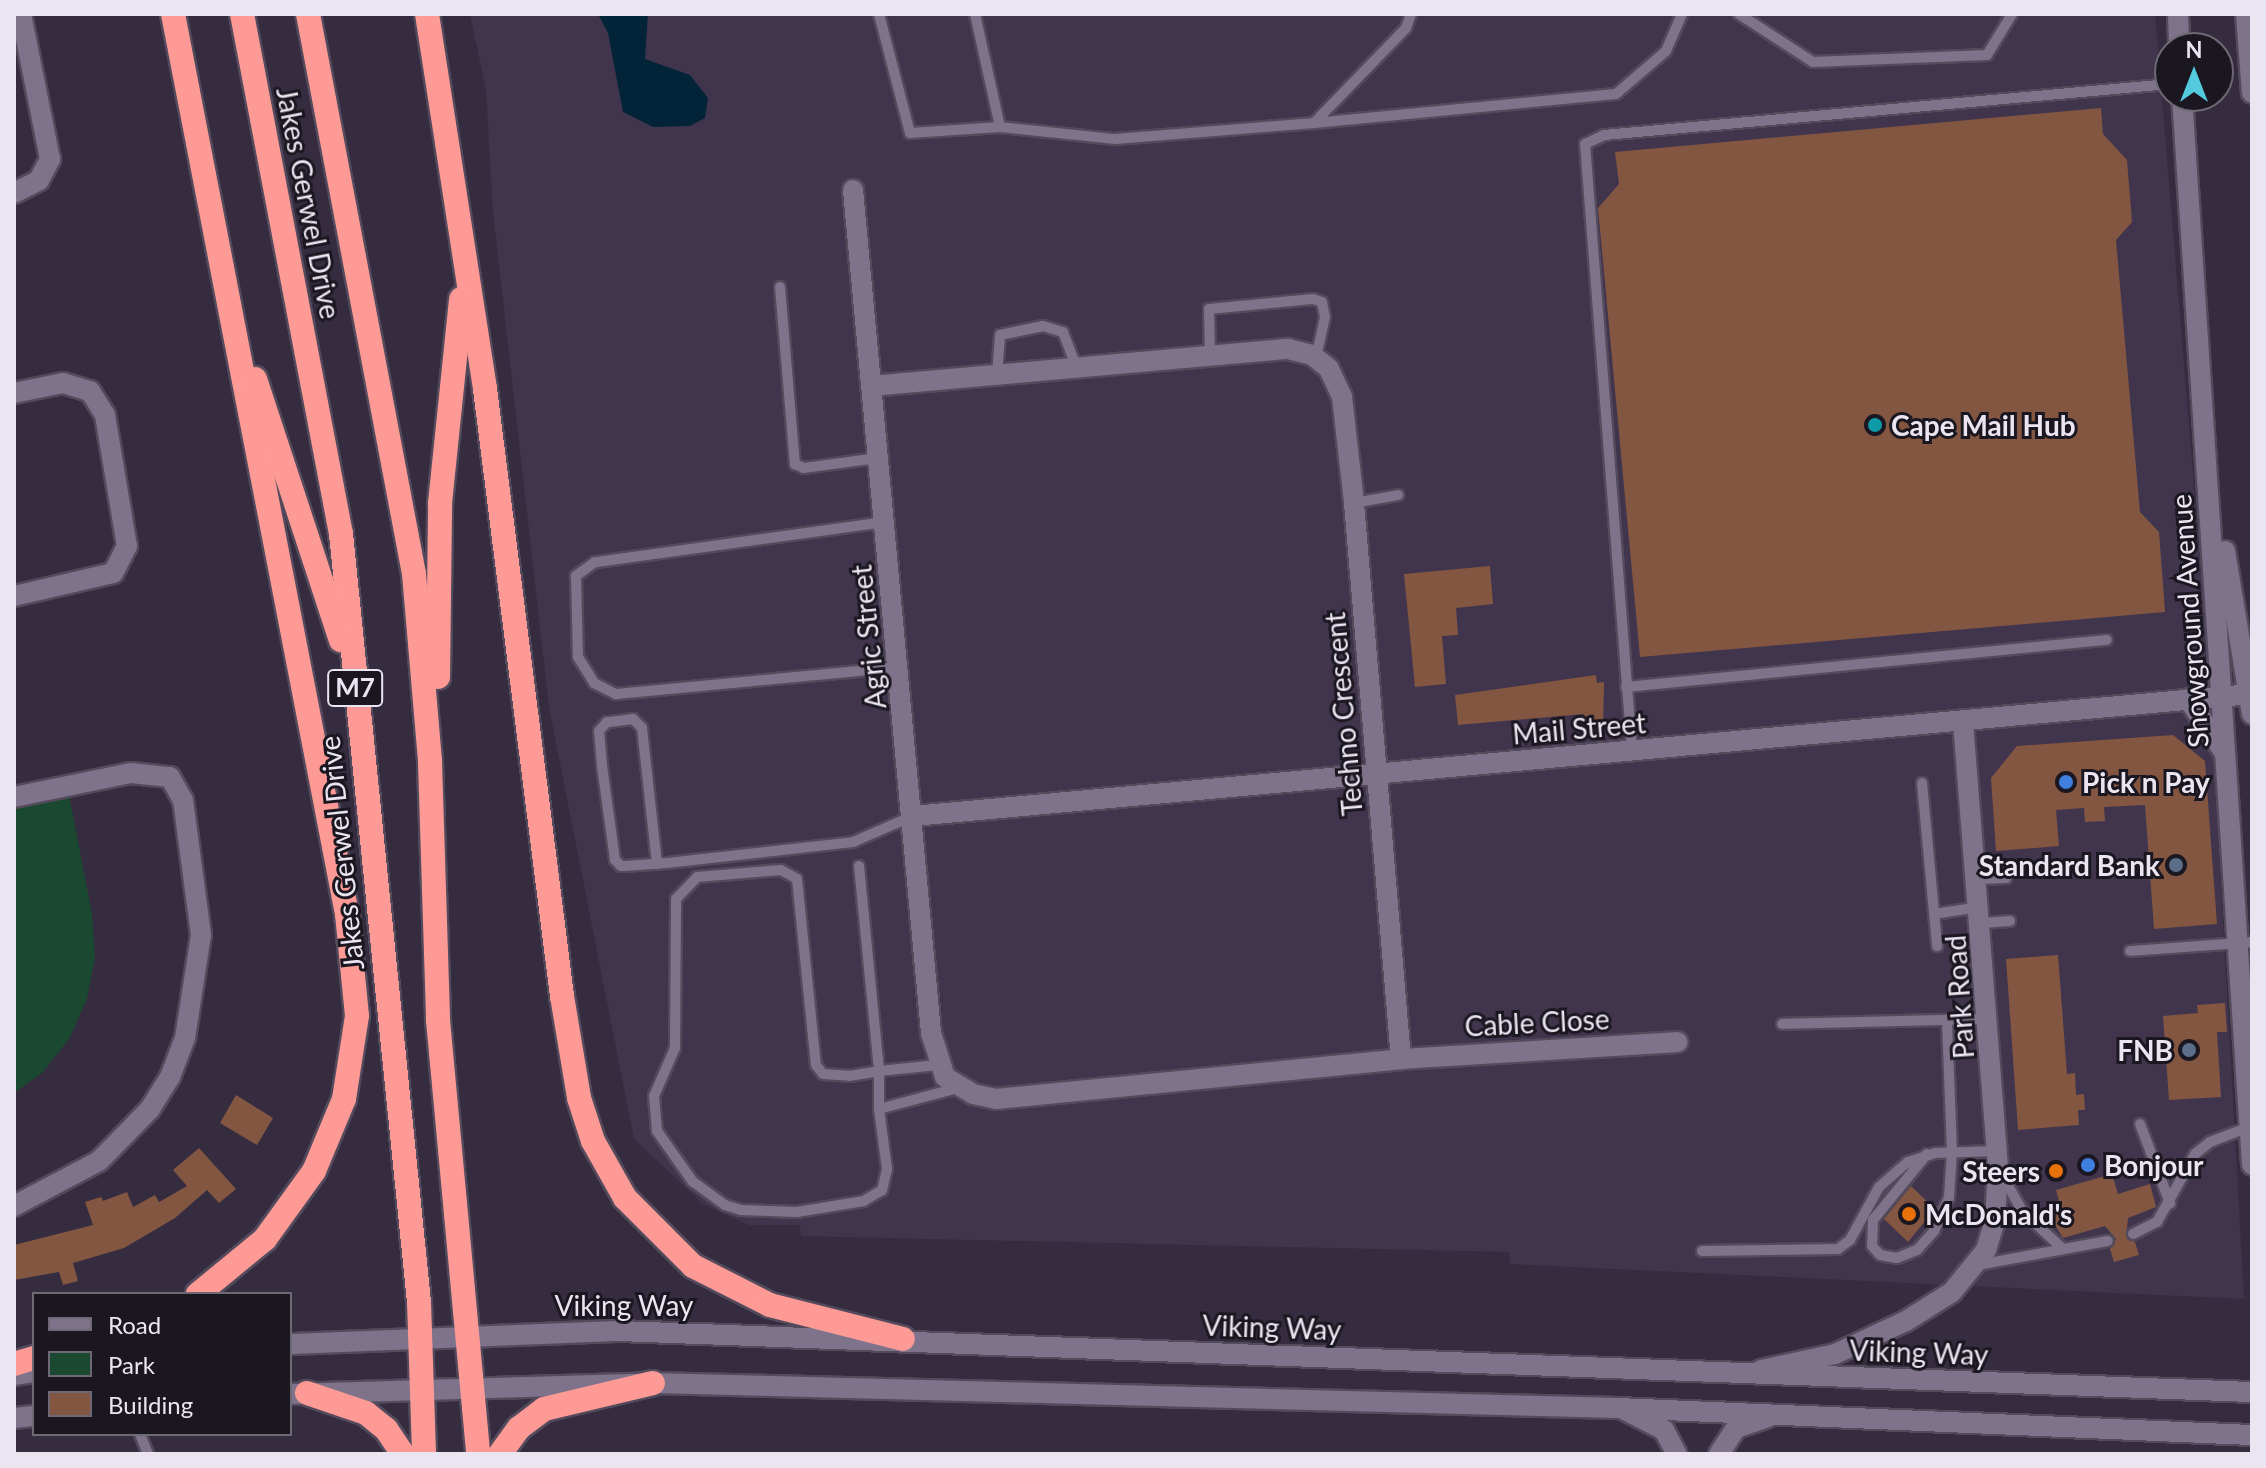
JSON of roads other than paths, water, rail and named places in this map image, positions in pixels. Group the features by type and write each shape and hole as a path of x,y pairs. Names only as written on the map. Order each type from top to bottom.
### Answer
{"highway":[{"path":"173,14 347,914 357,1016 344,1099 314,1171 265,1239 200,1292"},
{"name":"Jakes Gerwel Drive","path":"242,14 341,534 421,1337 424,1454"},
{"name":"Jakes Gerwel Drive","path":"308,14 405,508 430,762 438,1020 478,1454"},
{"path":"427,14 485,389 562,996 579,1098 593,1141 625,1198 693,1266 770,1305 903,1339"},
{"path":"430,762 438,708 440,503 464,265"},
{"path":"224,281 355,684"},
{"path":"500,1454 519,1428 544,1409 653,1383"},
{"path":"299,1393 366,1413 386,1429 403,1454"}],"street":[{"path":"14,193 39,180 50,159 21,14"},
{"path":"2246,14 2252,93"},
{"name":"Showground Avenue","path":"2183,112 2226,756 2243,942 2252,1165"},
{"name":"Agric Street","path":"853,190 931,1033 948,1077"},
{"path":"871,386 1288,349 1316,357"},
{"name":"Techno Crescent","path":"1316,357 1336,379 1342,397 1354,503 1401,1059"},
{"path":"14,393 63,383 90,391 105,415 127,546 113,573 14,596"},
{"name":"Showground Avenue","path":"2208,457 2251,704"},
{"name":"Mail Street","path":"913,816 1632,750 1963,724 2223,696 2251,704"},
{"path":"2188,699 2226,756"},
{"name":"Park Road","path":"1963,724 1981,915 1997,1159 1995,1221 1978,1265"},
{"path":"14,797 131,773 170,777 183,800 201,935 185,1038 170,1077 150,1109 99,1161 14,1206"},
{"name":"Cable Close","path":"1401,1059 1677,1042"},
{"path":"948,1077 996,1099 1401,1059"},
{"path":"1745,1374 1835,1354 1872,1339 1936,1305 1978,1265"},
{"name":"Viking Way","path":"292,1344 468,1334 619,1331 903,1339 2252,1392"},
{"path":"299,1393 653,1383 1618,1408 2252,1435"},
{"path":"1618,1408 1658,1425 1677,1454"},
{"path":"1719,1454 1736,1428 1784,1414"}],"lane":[{"path":"879,14 910,133 1000,127 1115,139 1616,94 1666,51 1682,14"},
{"path":"975,14 1000,127"},
{"path":"1314,123 1406,28 1411,14"},
{"path":"1739,14 1813,62 1987,55 2012,14"},
{"path":"1632,750 1585,144 1604,135 2154,85"},
{"path":"780,287 795,464 804,468 878,458"},
{"path":"1210,356 1209,309 1313,299 1324,305 1326,327 1316,357"},
{"path":"997,375 1000,335 1043,326 1063,332 1077,368"},
{"path":"1354,503 1398,495"},
{"path":"885,522 595,562 576,576 578,657 594,683 616,694 899,667"},
{"path":"1626,687 2107,640"},
{"path":"657,864 642,728 633,719 607,722 599,731 615,860 625,866 657,864 853,842 913,816"},
{"path":"1922,783 1937,946"},
{"path":"859,866 879,1071 879,1109 887,1169 882,1190 873,1198 763,1213 725,1205 693,1182 666,1149 654,1109 654,1096 675,1048 672,925 684,885 697,877 781,870 797,879 816,1065 832,1077 879,1071 948,1077"},
{"path":"1978,879 2006,878"},
{"path":"1934,914 1981,915 2010,921"},
{"path":"2130,951 2243,942"},
{"path":"1782,1024 1988,1019"},
{"path":"1927,1154 1873,1220 1872,1246 1880,1255 1908,1255 1934,1231 1949,1197 1952,1152 1947,1020"},
{"path":"879,1109 948,1077"},
{"path":"2140,1124 2170,1203"},
{"path":"2133,1234 2157,1222 2195,1154 2210,1142 2250,1126"},
{"path":"1702,1251 1838,1249 1850,1240 1879,1187 1908,1162 1927,1154 1952,1152 1997,1159 2023,1212 2063,1249"},
{"path":"1978,1265 2108,1241"}],"water":[{"path":"598,14 648,14 645,59 690,75 708,98 705,118 690,126 653,127 623,112 608,33"}],"place":[{"name":"Cape Mail Hub","path":"1875,425"},
{"name":"Pick n Pay","path":"2066,782"},
{"name":"Standard Bank","path":"2176,865"},
{"name":"FNB","path":"2189,1050"},
{"name":"Bonjour","path":"2088,1165"},
{"name":"Steers","path":"2056,1171"},
{"name":"McDonald's","path":"1909,1214"}]}
